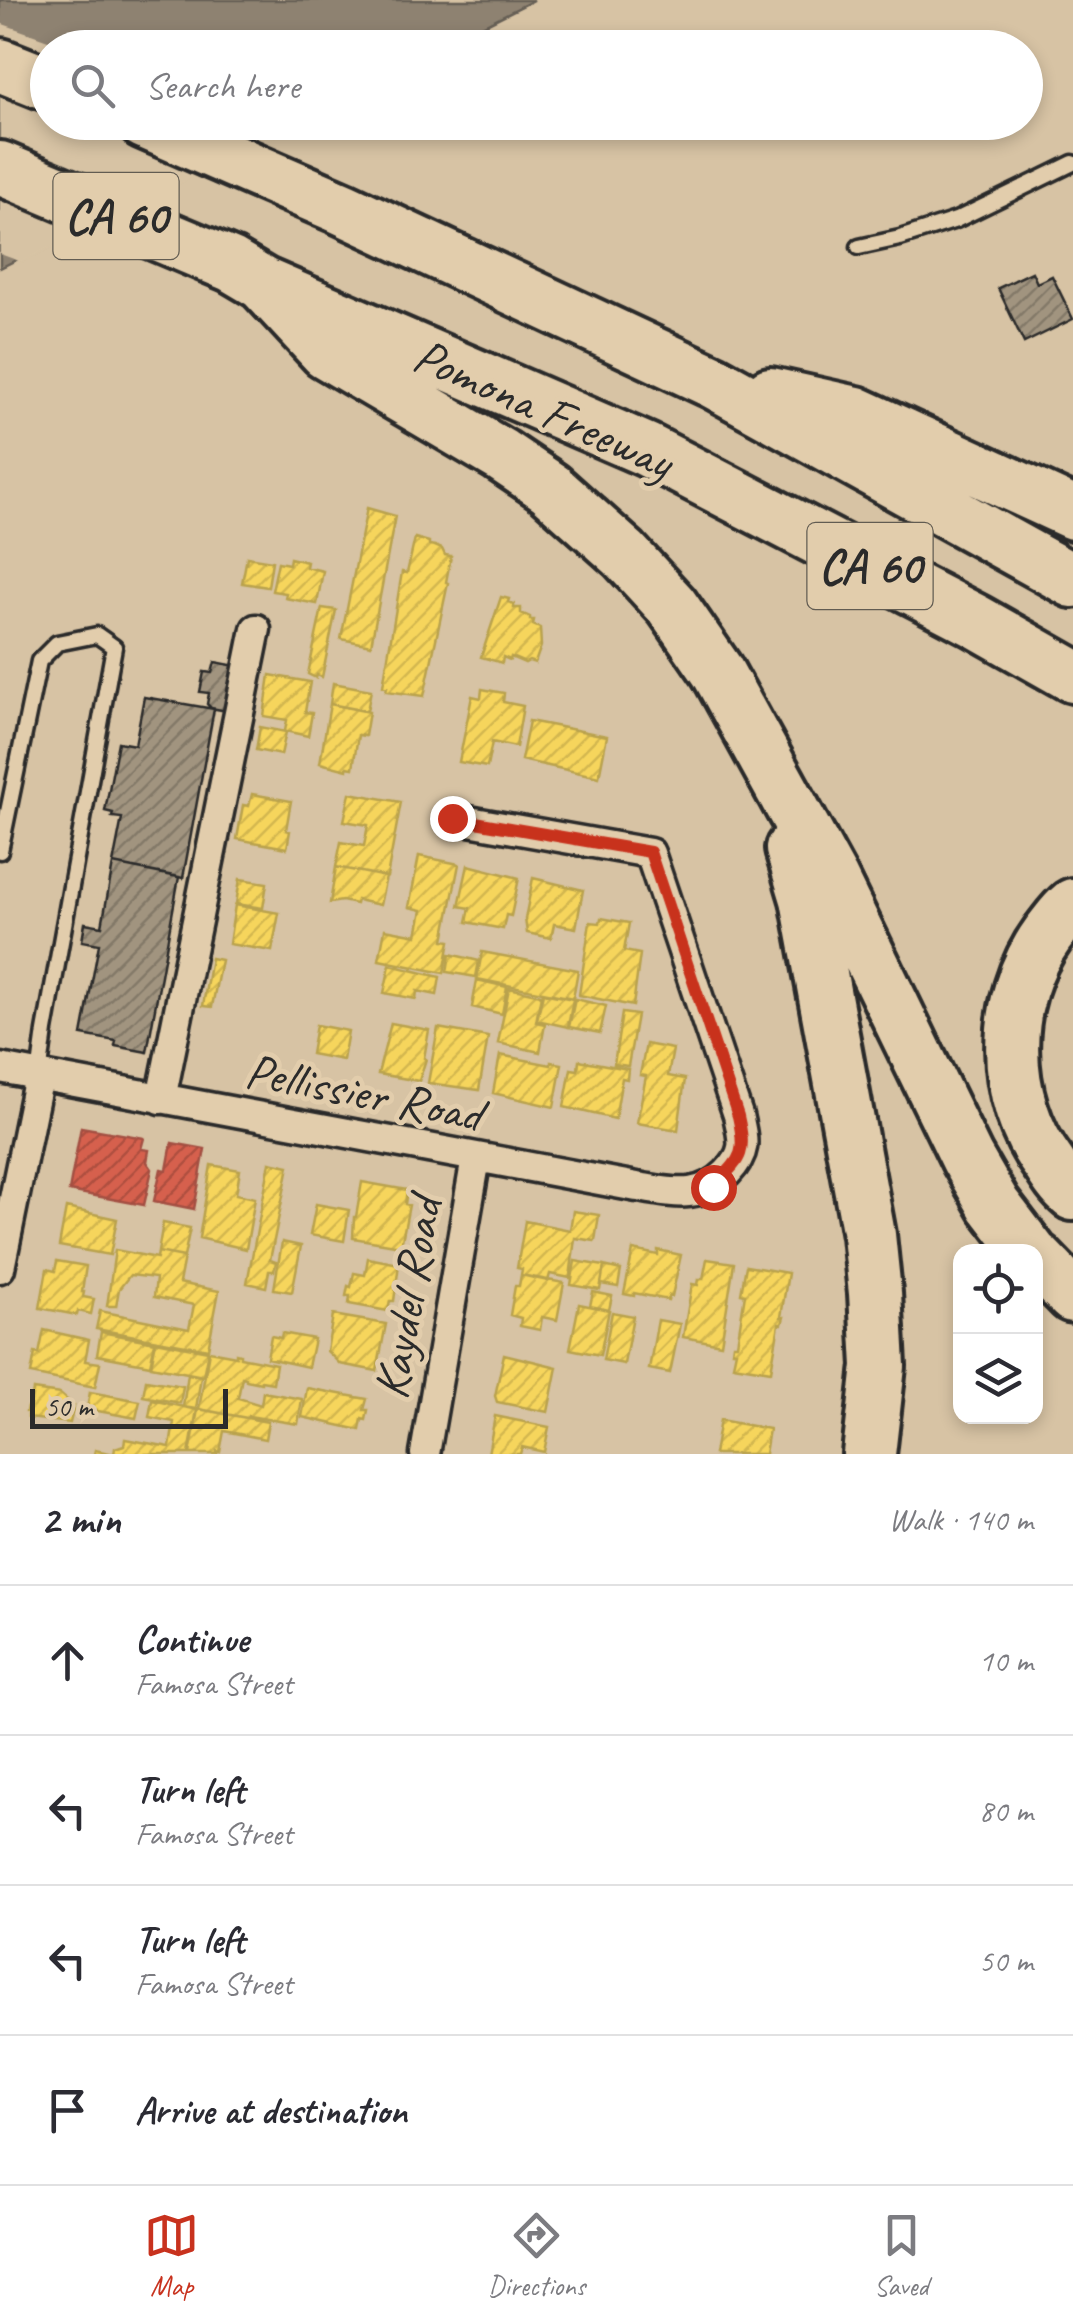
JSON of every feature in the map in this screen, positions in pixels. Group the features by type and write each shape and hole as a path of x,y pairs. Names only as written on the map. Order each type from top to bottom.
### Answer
{"highway":[{"path":"0,66 30,77"},
{"name":"Pomona Freeway","path":"185,140 342,208 700,375 1073,582"},
{"name":"Pomona Freeway","path":"0,168 656,455 1073,676"},
{"path":"247,274 326,352 501,455 561,497 624,554 672,606 717,671 766,756 832,880 966,1158 994,1205 1024,1244"},
{"path":"700,375 856,413 1073,513"},
{"path":"766,756 807,899 869,1234 879,1366 869,1454"},
{"path":"1073,905 1036,951 1017,998 1011,1045 1018,1100 1039,1151 1073,1194"},
{"path":"1043,1265 1073,1296"}],"street":[{"path":"161,1099 256,629"},
{"name":"Pellissier Road","path":"0,1068 681,1193 713,1187 738,1162 744,1144 650,852 452,818"},
{"path":"0,1268 39,1076"},
{"name":"Kaydel Road","path":"425,1454 476,1158"}],"lane":[{"path":"859,246 956,220 1073,163"},
{"path":"0,852 40,662 57,644 97,634 114,647 39,1076"}],"shaded area":[{"path":"0,0 534,0 474,30 30,30 30,140 256,140 0,268"}],"pier":[{"path":"0,23 30,34 30,140 267,140 22,262 0,254"}],"building: Homes":[{"path":"367,508 395,516 371,645 341,639"},
{"path":"415,538 451,556 424,696 386,691 383,686 402,572 407,573"},
{"path":"247,557 272,561 268,587 242,583"},
{"path":"290,558 323,571 317,604 285,598 286,593 272,591 278,562 289,564"},
{"path":"501,597 509,599 514,608 521,608 521,613 540,628 541,646 535,663 503,657 502,663 481,657"},
{"path":"322,608 336,610 322,677 316,678 308,674"},
{"path":"270,675 310,682 305,712 312,713 308,736 285,731 287,720 264,716"},
{"path":"333,683 371,690 367,711 330,704"},
{"path":"482,689 504,693 503,702 523,706 516,747 492,742 487,767 459,762 472,696 481,698"},
{"path":"330,704 369,712 365,736 358,735 353,768 347,770 320,763"},
{"path":"529,721 607,736 599,777 521,760"},
{"path":"260,727 286,732 281,755 256,750"},
{"path":"350,793 401,802 387,877 336,867 341,842 364,846 368,825 344,821"},
{"path":"252,794 291,801 287,848 237,839 243,805 249,806"},
{"path":"419,856 459,864 444,940 450,941 444,973 379,960 385,929 417,935 422,910 409,907"},
{"path":"468,865 519,878 511,916 506,915 503,929 467,922 470,908 459,906"},
{"path":"336,867 386,877 380,905 357,900 356,904 330,903"},
{"path":"533,878 583,890 576,928 554,924 551,938 527,933 525,919"},
{"path":"240,879 267,883 263,908 236,904"},
{"path":"235,905 279,913 272,951 229,944"},
{"path":"601,918 629,923 624,951 640,954 633,1006 579,995 590,922 600,923"},
{"path":"482,952 578,970 573,998 477,979"},
{"path":"450,954 479,961 476,977 447,972"},
{"path":"211,958 221,960 212,1007 203,1006"},
{"path":"390,965 440,977 437,995 417,991 416,999 384,993"},
{"path":"477,980 507,987 502,1014 472,1007"},
{"path":"509,988 541,995 536,1022 545,1024 540,1052 498,1043"},
{"path":"543,993 573,999 568,1027 537,1020"},
{"path":"575,999 606,1006 600,1033 569,1027"},
{"path":"622,1013 637,1015 628,1066 614,1064"},
{"path":"391,1023 429,1030 419,1081 378,1074"},
{"path":"316,1025 348,1031 343,1060 311,1054"},
{"path":"438,1028 488,1037 479,1090 428,1083"},
{"path":"646,1044 673,1049 668,1076 685,1079 678,1130 637,1123 646,1076 640,1075"},
{"path":"500,1055 562,1064 554,1107 493,1093"},
{"path":"579,1060 628,1069 627,1079 622,1078 615,1119 564,1107 571,1069 578,1070"},
{"path":"270,1162 289,1166 270,1260 276,1262 274,1271 269,1271 266,1287 247,1283"},
{"path":"211,1165 240,1170 236,1194 255,1198 246,1249 199,1238"},
{"path":"362,1182 407,1190 405,1204 409,1205 401,1246 353,1238"},
{"path":"316,1204 349,1210 344,1241 310,1235"},
{"path":"66,1208 117,1219 110,1255 59,1246"},
{"path":"573,1211 599,1215 595,1241 575,1238 570,1278 550,1274 548,1281 521,1275 522,1269 517,1268 525,1221 570,1230"},
{"path":"163,1223 190,1228 184,1257 158,1252"},
{"path":"282,1242 301,1246 292,1292 274,1289"},
{"path":"115,1250 157,1258 158,1252 184,1257 179,1283 219,1291 208,1349 96,1329 100,1311 189,1329 194,1305 154,1297 156,1278 130,1275 119,1289 116,1306 107,1306"},
{"path":"633,1250 681,1255 668,1300 624,1294"},
{"path":"368,1258 399,1264 394,1301 390,1301 388,1311 349,1304 348,1286 351,1287 354,1273 365,1275"},
{"path":"707,1259 734,1263 721,1344 683,1337 692,1284 698,1285 699,1279 703,1279"},
{"path":"57,1261 86,1266 82,1292 83,1297 94,1299 91,1314 40,1308 47,1269 55,1271"},
{"path":"575,1261 604,1266 600,1290 571,1285"},
{"path":"604,1266 621,1270 618,1287 601,1284"},
{"path":"746,1266 788,1273 784,1317 779,1324 771,1371 733,1365"},
{"path":"521,1275 564,1283 557,1320 542,1317 540,1330 520,1326 521,1318 510,1315"},
{"path":"593,1292 612,1296 609,1310 590,1306"},
{"path":"579,1304 609,1310 600,1355 570,1349"},
{"path":"612,1312 633,1316 624,1364 603,1360"},
{"path":"333,1315 386,1324 377,1371 340,1364 327,1351"},
{"path":"658,1320 680,1324 670,1373 649,1369"},
{"path":"44,1330 89,1340 85,1361 100,1363 95,1387 31,1374"},
{"path":"101,1332 155,1342 150,1365 97,1355"},
{"path":"282,1333 314,1339 308,1367 267,1358 271,1336 281,1338"},
{"path":"156,1341 208,1351 203,1376 151,1366"},
{"path":"209,1351 236,1353 276,1364 273,1383 242,1377 238,1398 261,1405 263,1392 302,1399 298,1424 199,1409"},
{"path":"504,1354 557,1367 548,1412 497,1402"},
{"path":"188,1374 201,1376 196,1409 183,1407"},
{"path":"146,1380 183,1386 180,1403 143,1396"},
{"path":"307,1388 367,1399 366,1420 362,1419 360,1430 302,1417"},
{"path":"33,1390 60,1394 74,1406 70,1423 28,1418 26,1412"},
{"path":"90,1392 140,1401 136,1418 87,1409"},
{"path":"152,1400 197,1410 189,1454 114,1454 125,1439 170,1447 174,1422 149,1417"},
{"path":"198,1409 268,1422 265,1439 224,1431 220,1452 190,1454"},
{"path":"495,1416 549,1427 544,1452 522,1447 520,1454 488,1454"},
{"path":"720,1420 769,1429 765,1454 714,1454"}],"building: Shops":[{"path":"81,1127 144,1138 141,1149 149,1150 147,1162 152,1169 144,1205 69,1191"},
{"path":"172,1143 205,1149 194,1209 154,1201 161,1169 167,1170"}],"building: Other":[{"path":"1032,272 1037,283 1052,276 1073,319 1024,343 998,288"},
{"path":"215,662 236,666 227,711 211,708 207,704 209,693 200,692 204,672 212,673"},
{"path":"144,697 214,709 183,878 113,864 122,818 105,811 118,742 135,745"},
{"path":"113,864 179,877 147,1052 82,1035 99,944 82,941 85,923 102,926"}],"route":[{"path":"452,818 650,852 744,1144 738,1162 713,1187"}]}
